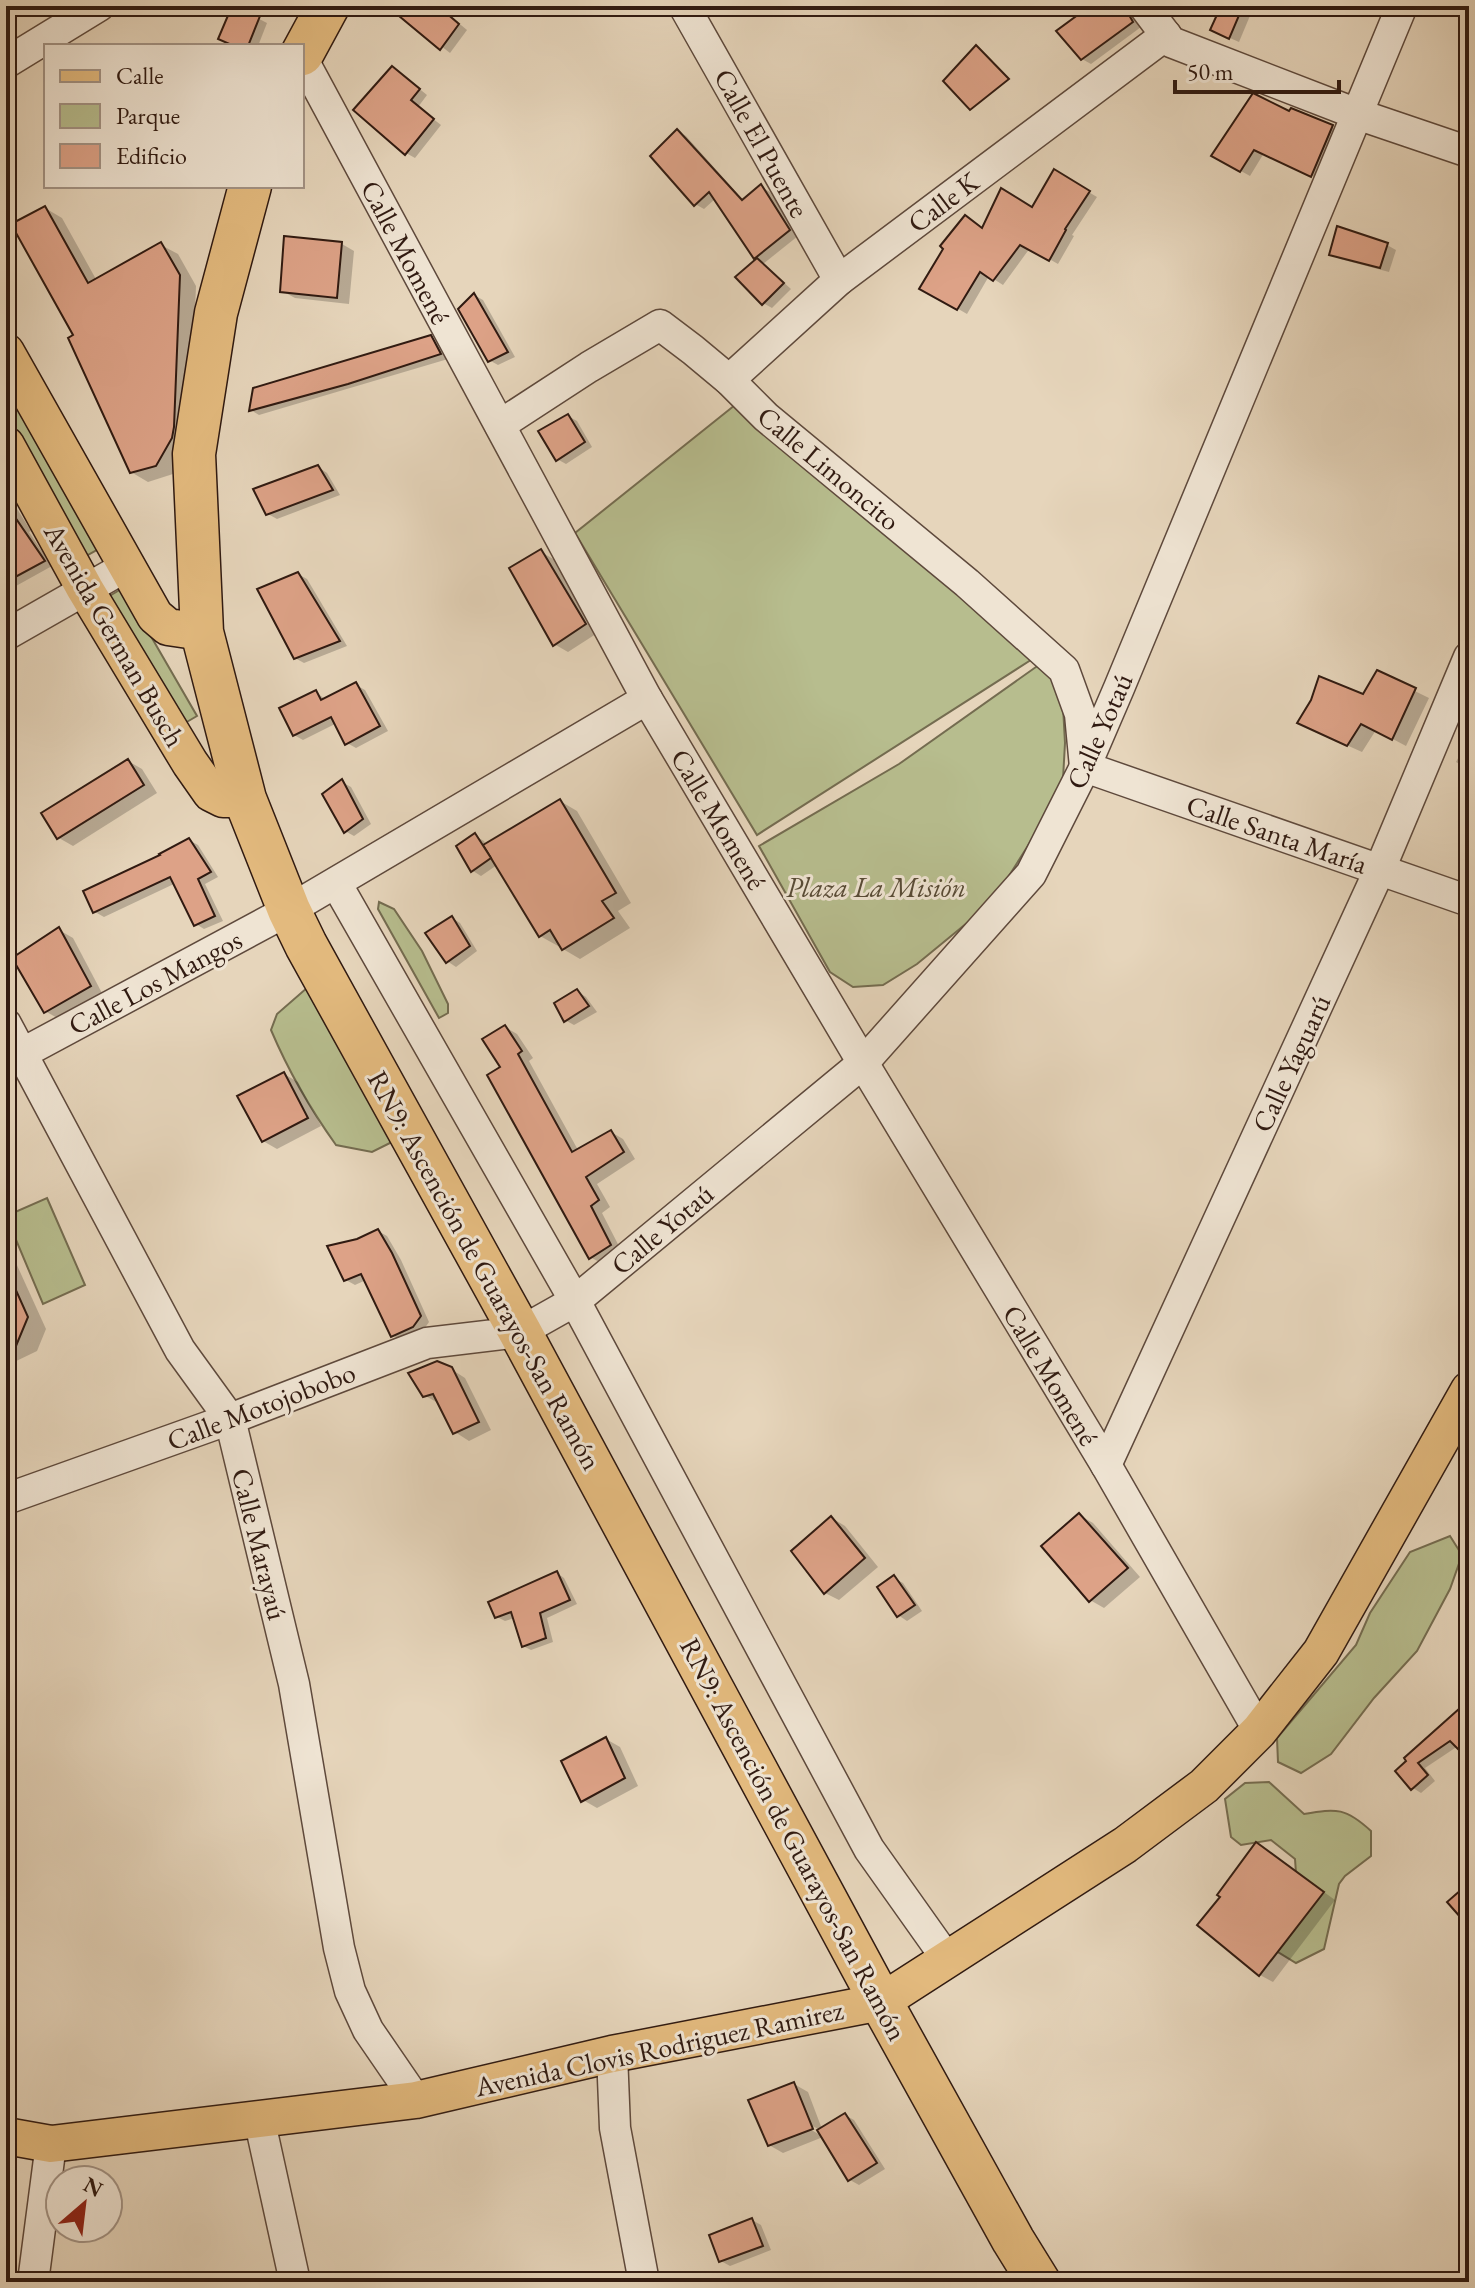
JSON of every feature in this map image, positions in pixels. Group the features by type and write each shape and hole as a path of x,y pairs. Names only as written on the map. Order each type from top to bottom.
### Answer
{"highway":[{"path":"304,52 328,6"},
{"name":"RN9: Ascención de Guarayos-San Ramón","path":"249,188 216,313 194,454 202,632 245,799 289,910 881,2002 1039,2282"}],"main road":[{"name":"Avenida German Busch","path":"6,352 155,616 168,627 202,632"},
{"name":"Avenida German Busch","path":"6,445 85,589 190,763 211,793 223,799 245,799"},
{"name":"Avenida Clovis Rodriguez Ramirez","path":"21,2134 259,2118 416,2100 612,2054 881,2002 1125,1845 1204,1786 1259,1731 1321,1652 1469,1390"}],"street":[{"path":"6,63 99,6"},
{"name":"Calle El Puente","path":"684,6 839,280"},
{"path":"1144,6 1171,42 1357,114 1469,152"},
{"name":"Calle Yotaú","path":"520,1332 575,1301 863,1063 1031,874 1085,767 1402,6"},
{"name":"Calle K","path":"729,380 839,280 1166,35"},
{"name":"Calle Momené","path":"304,60 647,699 1106,1465 1259,1731"},
{"name":"Calle Limoncito","path":"500,425 660,325 967,583 1064,670 1080,714 1085,767"},
{"path":"6,635 125,567"},
{"name":"Calle Yaguarú","path":"1106,1465 1380,869 1469,657"},
{"name":"Calle Los Mangos","path":"21,1054 289,910 647,699"},
{"name":"Calle Santa María","path":"1085,767 1469,901"},
{"path":"336,883 575,1301 869,1849 947,1959"},
{"name":"Calle Marayaú","path":"6,1024 180,1350 230,1419 294,1684 339,1948 350,1991 368,2030 416,2100"},
{"name":"Calle Motojobobo","path":"6,1499 230,1419 427,1343 520,1332"},
{"path":"612,2054 615,2128 644,2282"},
{"path":"259,2118 295,2282"},
{"path":"21,2134 33,2282"}],"green space":[{"path":"6,370 102,547 77,561 6,420"},
{"path":"735,405 1034,658 757,835 575,533"},
{"path":"123,588 197,716 185,723 106,598"},
{"name":"Plaza La Misión","path":"1043,662 1058,678 1063,706 1063,779 1057,800 1000,890 984,909 917,964 883,985 853,987 830,972 759,846 899,764"},
{"path":"379,902 394,909 422,951 448,1004 448,1013 439,1018 378,909"},
{"path":"308,987 392,1142 372,1152 336,1145 300,1089 271,1030 277,1014"},
{"path":"47,1198 85,1285 43,1304 6,1216"},
{"path":"1450,1536 1462,1555 1450,1589 1417,1651 1374,1698 1331,1754 1301,1773 1278,1762 1277,1738 1356,1645 1370,1613 1410,1552"},
{"path":"1269,1782 1304,1814 1325,1811 1348,1814 1371,1831 1371,1856 1339,1884 1324,1949 1296,1963 1278,1952 1274,1937 1297,1887 1295,1859 1271,1840 1241,1845 1231,1837 1225,1799 1245,1783"}],"building":[{"path":"232,6 240,6 260,16 249,44 229,44 218,39"},
{"path":"387,6 438,6 459,24 440,50"},
{"path":"1090,6 1124,6 1133,22 1081,60 1056,31"},
{"path":"1221,6 1243,6 1229,39 1210,30"},
{"path":"976,45 1009,79 970,110 943,81"},
{"path":"392,66 420,89 411,100 434,119 405,155 353,110"},
{"path":"1253,93 1289,111 1291,108 1333,125 1311,177 1254,150 1240,172 1211,156"},
{"path":"677,129 742,200 761,184 790,230 754,259 709,192 694,206 650,156"},
{"path":"1054,169 1090,191 1049,261 1020,245 993,281 980,272 957,310 919,289 943,249 940,246 965,215 982,228 1001,188 1032,207"},
{"path":"45,206 88,283 161,242 180,275 174,427 172,438 156,466 130,473 68,338 73,335 11,224"},
{"path":"1337,226 1388,243 1380,268 1329,255"},
{"path":"284,236 342,242 337,298 280,292"},
{"path":"757,258 784,283 762,305 735,277"},
{"path":"474,293 508,352 488,362 458,309"},
{"path":"431,335 441,354 249,411 253,388"},
{"path":"568,414 585,442 556,461 538,431"},
{"path":"318,465 333,490 266,515 253,489"},
{"path":"6,504 45,561 6,582"},
{"path":"541,549 586,624 553,646 509,568"},
{"path":"298,572 340,641 294,659 257,589"},
{"path":"1377,670 1416,688 1392,740 1361,724 1347,746 1297,723 1311,700 1319,676 1363,694"},
{"path":"356,682 380,726 345,745 331,717 293,736 279,708 316,690 321,700"},
{"path":"128,759 144,785 57,839 41,813"},
{"path":"342,779 363,819 344,833 322,794"},
{"path":"560,799 616,893 602,901 614,918 562,950 550,930 539,937 483,845"},
{"path":"475,833 491,858 471,872 456,846"},
{"path":"189,838 211,872 198,879 215,916 194,926 170,877 93,913 83,891"},
{"path":"452,916 470,946 446,963 425,933"},
{"path":"59,927 91,986 44,1013 12,958"},
{"path":"577,989 589,1006 564,1022 554,1003"},
{"path":"505,1025 522,1051 518,1054 572,1152 611,1130 624,1152 586,1177 599,1200 591,1206 611,1245 589,1259 487,1075 500,1067 482,1039"},
{"path":"284,1072 308,1118 262,1142 237,1096"},
{"path":"378,1229 421,1316 413,1327 391,1337 361,1274 344,1281 327,1246 357,1239"},
{"path":"6,1268 28,1317 6,1370"},
{"path":"437,1361 452,1367 479,1422 453,1434 433,1394 423,1397 408,1373"},
{"path":"1079,1513 1128,1568 1089,1602 1041,1546"},
{"path":"831,1516 865,1558 824,1594 791,1551"},
{"path":"557,1571 570,1600 540,1613 546,1638 522,1647 511,1612 495,1618 488,1602"},
{"path":"894,1575 915,1605 897,1617 877,1587"},
{"path":"1469,1700 1469,1760 1450,1741 1418,1763 1428,1775 1411,1790 1395,1771 1406,1761 1404,1758"},
{"path":"606,1737 625,1778 581,1802 561,1761"},
{"path":"1256,1842 1324,1892 1259,1976 1197,1925 1220,1897 1217,1895"},
{"path":"1469,1883 1469,1927 1447,1902"},
{"path":"794,2082 813,2129 768,2146 748,2100"},
{"path":"845,2113 877,2163 848,2181 817,2130"},
{"path":"752,2218 763,2246 719,2262 709,2235"}]}
